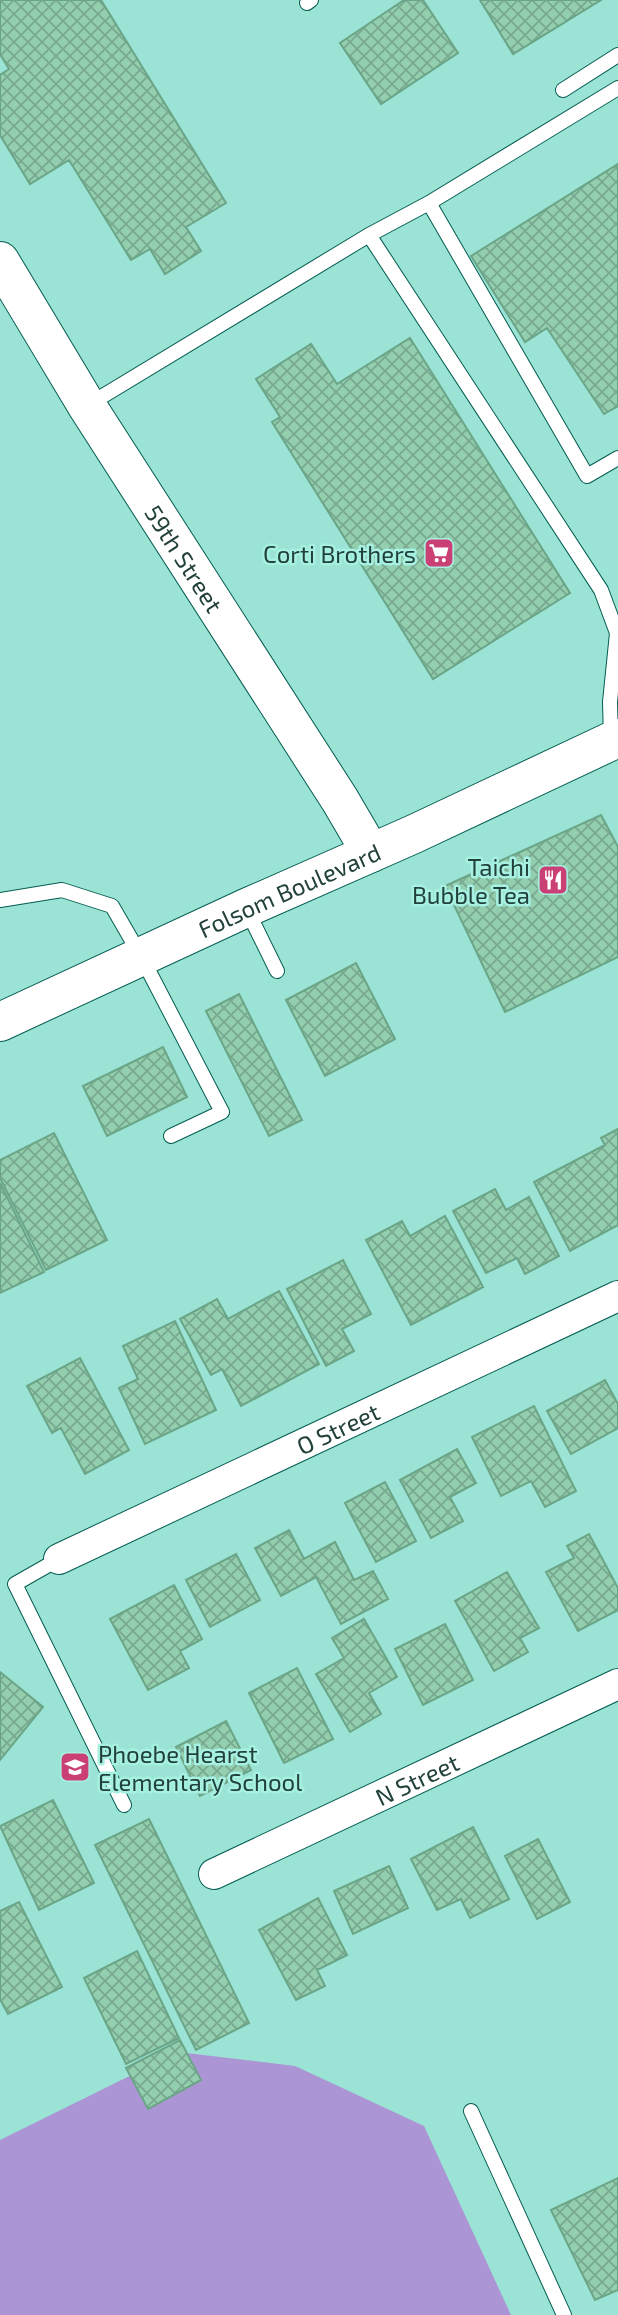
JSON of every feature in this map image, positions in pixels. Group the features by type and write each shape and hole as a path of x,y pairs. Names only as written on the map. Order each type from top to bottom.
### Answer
{"street":[{"name":"59th Street","path":"0,261 87,405 340,800 371,853"},
{"name":"Folsom Boulevard","path":"0,1022 246,908 616,745"},
{"name":"O Street","path":"59,1559 618,1296"},
{"name":"N Street","path":"214,1874 618,1684"}],"lane":[{"path":"563,90 618,55"},
{"path":"87,405 369,234 429,203 618,88"},
{"path":"429,203 587,476 618,458"},
{"path":"369,234 601,590 617,633 610,702 616,745"},
{"path":"0,900 62,890 112,906 142,957 222,1112 171,1136"},
{"path":"246,908 277,971"},
{"path":"59,1559 15,1584 124,1805"},
{"path":"471,2111 564,2315"}],"shaded area":[{"path":"178,2052 295,2066 424,2126 511,2315 0,2315 0,2140"}],"building":[{"path":"0,0 101,0 226,203 186,227 201,251 165,274 150,249 131,260 69,160 30,184 0,135 0,75 9,69 0,54"},
{"path":"404,0 423,0 458,53 381,104 340,43"},
{"path":"480,0 601,0 513,54"},
{"path":"618,164 618,406 604,414 547,328 525,342 471,256"},
{"path":"410,338 570,593 433,679 272,422 280,417 256,379 311,344 337,384"},
{"path":"601,815 618,847 618,957 505,1012 445,886"},
{"path":"356,963 395,1039 325,1076 286,1000"},
{"path":"239,994 302,1120 269,1136 206,1011"},
{"path":"163,1047 187,1097 107,1136 83,1086"},
{"path":"618,1129 618,1225 570,1251 534,1182 605,1145 601,1138"},
{"path":"54,1133 107,1240 46,1270 0,1178 0,1160"},
{"path":"0,1183 44,1272 0,1293"},
{"path":"495,1189 506,1210 529,1197 559,1256 525,1274 517,1258 486,1273 453,1211"},
{"path":"445,1216 483,1287 411,1325 366,1240 402,1221 410,1236"},
{"path":"343,1260 371,1314 342,1329 354,1351 326,1366 287,1289"},
{"path":"279,1291 319,1364 241,1406 222,1369 211,1375 180,1319 217,1299 228,1319"},
{"path":"175,1321 216,1410 145,1444 119,1388 138,1379 123,1346"},
{"path":"80,1358 129,1450 85,1474 61,1428 52,1433 27,1386"},
{"path":"605,1380 618,1404 618,1428 571,1454 547,1411"},
{"path":"534,1406 576,1491 545,1507 531,1481 501,1496 472,1437"},
{"path":"457,1449 476,1483 450,1497 463,1521 431,1538 400,1480"},
{"path":"385,1482 416,1541 376,1562 345,1503"},
{"path":"289,1530 304,1559 335,1542 354,1580 373,1571 388,1599 341,1624 316,1577 281,1596 255,1548"},
{"path":"589,1534 618,1588 618,1610 578,1631 546,1572 574,1558 567,1546"},
{"path":"236,1554 260,1600 210,1627 186,1580"},
{"path":"507,1572 539,1628 520,1638 528,1652 494,1671 455,1601"},
{"path":"174,1585 202,1639 180,1651 189,1668 148,1690 110,1619"},
{"path":"364,1619 397,1677 369,1693 381,1714 350,1732 316,1674 344,1658 332,1638"},
{"path":"445,1624 473,1680 423,1705 395,1649"},
{"path":"297,1668 333,1739 284,1763 249,1693"},
{"path":"0,1672 43,1707 0,1760"},
{"path":"226,1721 251,1770 200,1796 176,1747"},
{"path":"53,1800 94,1883 39,1910 0,1826"},
{"path":"149,1819 249,2023 196,2050 95,1845"},
{"path":"473,1827 509,1899 470,1918 461,1899 437,1910 411,1859"},
{"path":"538,1839 570,1902 537,1919 505,1856"},
{"path":"389,1866 408,1908 353,1934 334,1891"},
{"path":"318,1898 347,1955 317,1970 325,1986 296,2000 259,1930"},
{"path":"19,1902 62,1987 8,2014 0,1999 0,1911"},
{"path":"137,1951 179,2038 126,2064 84,1978"},
{"path":"180,2040 201,2080 148,2109 126,2068"},
{"path":"618,2178 618,2290 595,2300 551,2210"}],"place":[{"name":"Corti Brothers","path":"439,553"},
{"name":"Taichi Bubble Tea","path":"553,880"},
{"name":"Phoebe Hearst Elementary School","path":"75,1767"}]}
